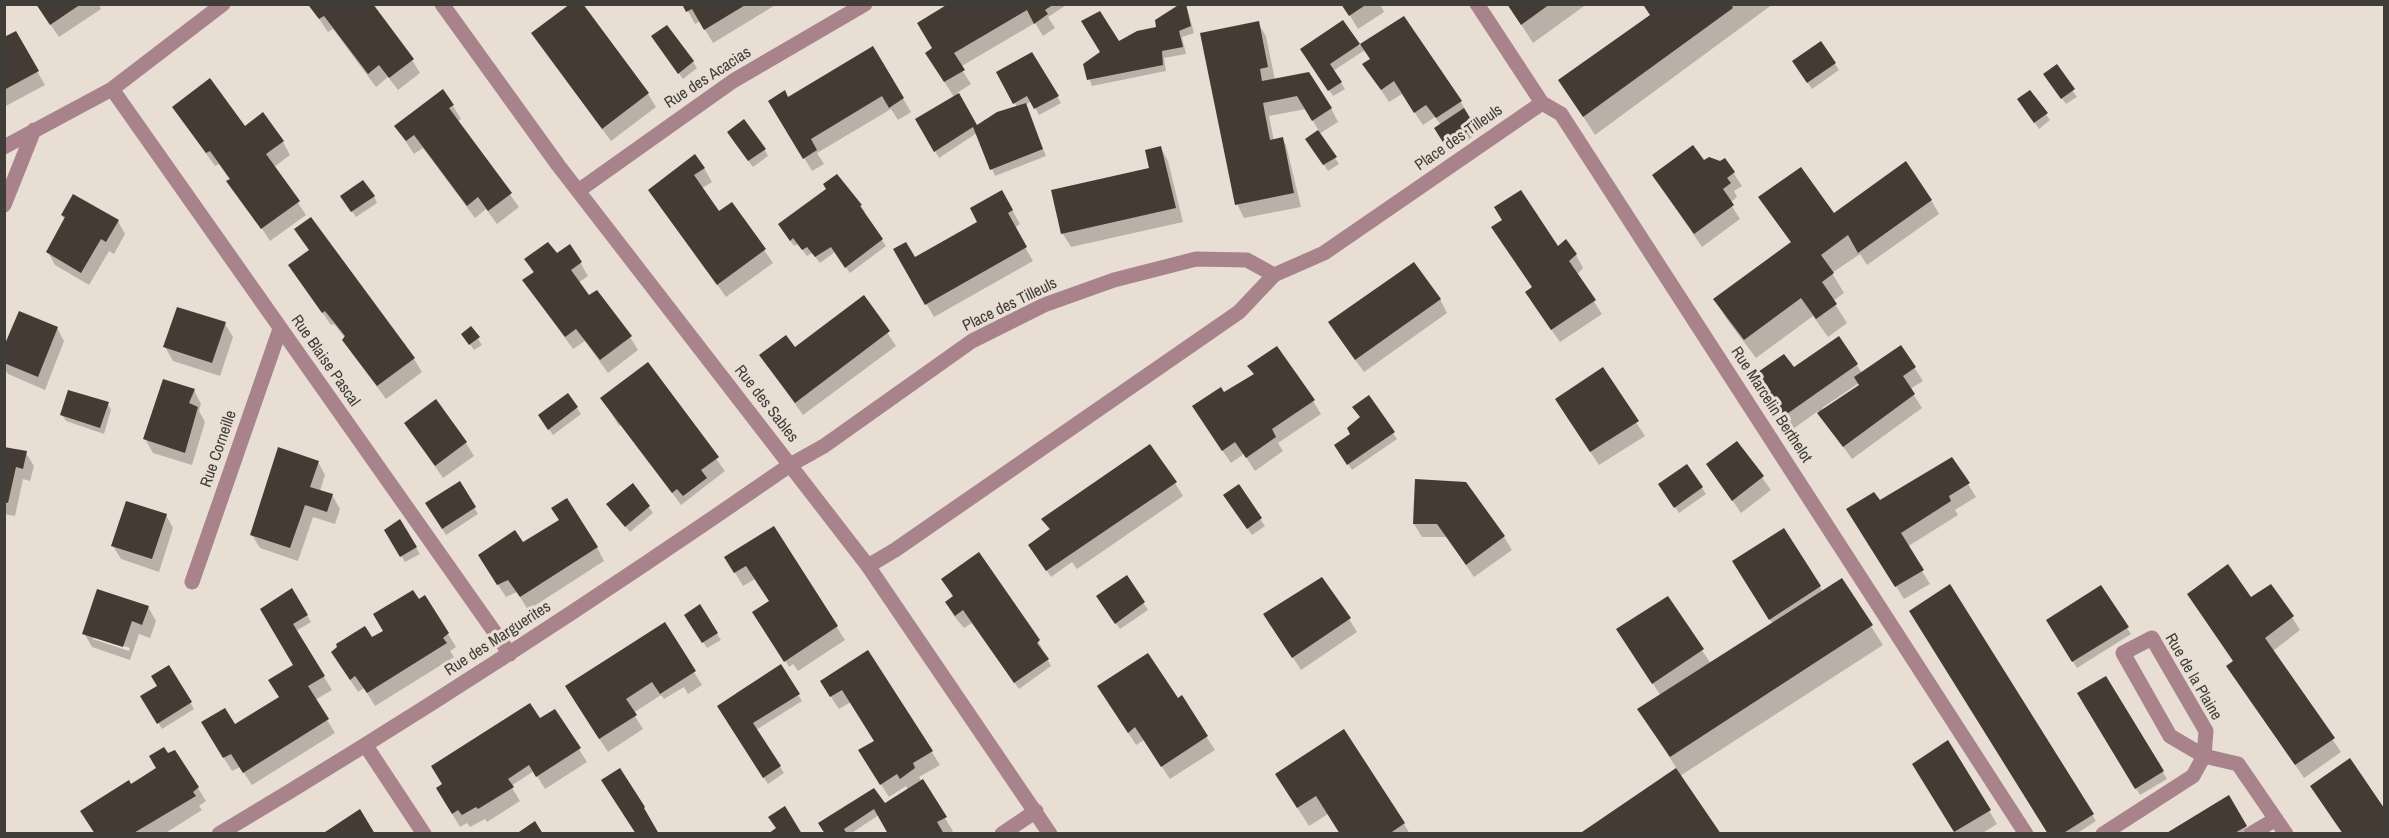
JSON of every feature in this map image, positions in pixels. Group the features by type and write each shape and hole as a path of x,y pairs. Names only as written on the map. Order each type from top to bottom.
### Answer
{"street":[{"path":"4,147 112,89 223,4"},
{"name":"Rue des Sables","path":"442,4 578,191 868,566 1050,834"},
{"name":"Rue des Acacias","path":"578,191 733,81 865,4"},
{"name":"Rue Marcelin Berthelot","path":"1477,4 1542,103 1561,114 2026,834"},
{"name":"Rue Blaise Pascal","path":"112,89 510,654"},
{"name":"Place des Tilleuls","path":"868,566 895,550 1239,312 1274,275 1324,253 1542,103"},
{"path":"4,205 34,130"},
{"name":"Place des Tilleuls","path":"790,465 824,446 972,341 1044,305 1114,280 1196,259 1246,260 1274,275"},
{"name":"Rue Corneille","path":"192,582 280,329"},
{"name":"Rue des Marguerites","path":"219,834 366,746 510,654 790,465"},
{"name":"Rue de la Plaine","path":"2205,756 2206,731 2152,638 2123,653 2170,736 2205,756 2238,764 2286,834"},
{"path":"366,746 424,834"},
{"path":"2103,834 2193,776 2205,756"},
{"path":"1002,834 1036,812"},
{"path":"2251,834 2276,819"}],"building":[{"path":"36,4 81,4 50,25"},
{"path":"312,4 373,4 414,59 389,78 379,65 368,74 324,16 319,19 309,6"},
{"path":"570,4 583,4 649,93 602,129 531,33"},
{"path":"682,4 747,4 704,30 692,9 686,12"},
{"path":"948,4 1054,4 1045,10 1048,14 1034,24 1027,10 954,53 965,70 944,82 925,53 932,48 917,23"},
{"path":"1180,4 1186,4 1191,26 1179,31 1183,47 1162,51 1163,65 1087,80 1083,64 1100,52 1081,21 1100,11 1119,41 1137,31 1156,27 1155,20"},
{"path":"1341,4 1367,4 1349,16"},
{"path":"1507,4 1550,4 1521,25"},
{"path":"1735,5 1583,117 1558,80 1650,15 1644,6"},
{"path":"1404,16 1462,101 1436,118 1426,105 1414,113 1394,81 1381,90 1362,64 1370,59 1360,44"},
{"path":"1343,20 1360,44 1330,64 1342,82 1328,91 1300,49"},
{"path":"1259,21 1268,67 1260,69 1262,81 1309,72 1332,108 1312,121 1297,96 1263,103 1270,140 1283,137 1294,193 1235,205 1200,33"},
{"path":"667,25 694,61 678,74 651,36"},
{"path":"16,31 39,71 4,90 4,37"},
{"path":"1821,41 1836,63 1807,83 1792,61"},
{"path":"873,46 904,98 889,108 882,96 811,139 817,150 803,159 768,101 785,90 788,97"},
{"path":"1032,52 1059,96 1034,109 1027,96 1013,104 996,72"},
{"path":"2057,64 2075,89 2061,99 2043,74"},
{"path":"210,78 245,126 263,112 284,141 266,154 300,201 261,229 226,181 230,179 210,151 206,153 172,107"},
{"path":"443,89 454,105 449,108 512,193 488,211 478,197 467,206 414,135 406,141 394,126"},
{"path":"2030,90 2048,113 2034,123 2017,99"},
{"path":"959,93 977,125 997,112 1026,103 1043,149 990,170 973,127 934,152 915,119"},
{"path":"1464,108 1475,126 1446,147 1434,128"},
{"path":"744,119 766,149 748,161 727,132"},
{"path":"1318,130 1337,157 1323,165 1305,139"},
{"path":"1693,145 1704,160 1709,157 1720,161 1725,158 1735,172 1727,178 1731,183 1723,189 1734,205 1694,234 1652,175"},
{"path":"1161,146 1176,208 1061,234 1051,190 1149,168 1145,150"},
{"path":"695,154 705,168 694,175 719,211 732,202 766,249 717,285 648,190"},
{"path":"1906,161 1932,200 1858,253 1848,235 1821,255 1834,273 1822,282 1837,304 1816,319 1801,298 1744,340 1713,299 1791,242 1758,197 1801,167 1834,213"},
{"path":"837,174 862,205 860,206 883,239 845,268 831,247 815,257 807,247 802,250 793,238 790,241 778,224 826,189 823,184"},
{"path":"363,180 375,196 351,212 340,196"},
{"path":"1002,190 1013,210 1008,213 1027,247 925,305 893,249 906,242 915,257 977,222 970,208"},
{"path":"1521,190 1558,246 1566,239 1577,254 1569,261 1596,300 1551,330 1525,292 1532,287 1491,227 1502,220 1494,207"},
{"path":"73,194 119,220 106,242 101,239 81,273 46,252 65,217 61,215"},
{"path":"311,217 415,358 377,386 342,340 345,336 325,311 322,313 288,265 309,250 294,229"},
{"path":"548,242 557,253 570,244 582,262 571,270 589,295 597,290 632,336 600,360 576,329 565,337 522,280 534,272 524,259"},
{"path":"1414,262 1441,299 1355,360 1328,322"},
{"path":"864,295 890,331 795,403 759,355 786,335 795,347"},
{"path":"177,307 226,322 212,363 163,347"},
{"path":"19,311 58,327 38,377 4,363 4,346"},
{"path":"471,326 480,337 469,345 461,334"},
{"path":"1839,336 1858,364 1784,416 1755,374 1784,354 1794,367"},
{"path":"1901,345 1916,367 1903,376 1915,394 1843,447 1817,413 1859,385 1854,377"},
{"path":"1277,346 1315,400 1272,429 1276,437 1246,458 1235,442 1222,451 1192,406 1221,387 1224,392 1254,374 1247,366"},
{"path":"648,362 719,457 701,470 707,478 683,496 677,489 672,493 600,398"},
{"path":"1603,367 1639,421 1590,452 1555,399"},
{"path":"163,379 195,389 189,403 198,407 185,453 143,439"},
{"path":"68,390 109,402 100,428 60,415"},
{"path":"568,393 578,407 548,430 538,415"},
{"path":"1369,395 1395,432 1347,465 1334,445 1350,434 1347,428 1360,417 1352,407"},
{"path":"436,399 467,442 435,466 404,423"},
{"path":"1737,441 1764,476 1732,501 1706,464"},
{"path":"1150,444 1177,482 1046,571 1028,545 1050,529 1041,519"},
{"path":"4,447 27,451 23,469 16,467 8,503 4,502"},
{"path":"278,447 319,461 310,487 333,494 327,512 305,505 290,548 250,535"},
{"path":"1952,457 1970,483 1949,496 1951,501 1901,533 1924,570 1895,587 1846,509 1874,492 1880,500"},
{"path":"1687,464 1703,487 1674,508 1658,484"},
{"path":"1415,479 1466,482 1505,536 1466,565 1437,524 1413,524"},
{"path":"460,481 476,507 442,529 425,503"},
{"path":"633,483 650,506 625,527 606,504"},
{"path":"1239,484 1262,518 1247,529 1223,495"},
{"path":"567,498 598,547 520,597 508,580 497,585 478,555 515,530 523,542 559,520 551,508"},
{"path":"126,501 167,514 152,559 111,546"},
{"path":"400,519 417,547 400,557 384,530"},
{"path":"774,526 838,626 784,662 752,612 769,601 746,566 734,573 724,557"},
{"path":"1784,528 1821,586 1769,620 1732,561"},
{"path":"979,552 1040,640 1037,643 1049,659 1014,683 963,610 955,616 945,602 953,596 941,579"},
{"path":"2228,564 2251,597 2271,584 2294,616 2265,638 2335,738 2295,765 2226,666 2233,661 2187,594"},
{"path":"1127,575 1145,602 1115,624 1096,596"},
{"path":"1322,577 1351,618 1292,658 1263,614"},
{"path":"1842,578 1873,625 1670,757 1637,709"},
{"path":"1950,584 2094,814 2062,834 2048,834 1909,611"},
{"path":"2101,585 2129,627 2072,662 2046,620"},
{"path":"292,588 308,615 293,624 325,676 308,686 329,719 243,773 231,754 223,758 201,722 225,708 235,724 279,697 268,680 293,665 260,609"},
{"path":"97,589 149,606 142,625 132,621 123,647 82,634"},
{"path":"413,590 419,599 425,595 449,633 443,638 447,643 367,693 355,676 350,680 331,652 337,647 336,644 365,626 372,637 383,631 373,614"},
{"path":"1668,596 1704,649 1652,684 1616,629"},
{"path":"700,604 718,633 702,643 684,615"},
{"path":"665,622 696,671 660,694 652,682 626,699 637,715 599,739 565,686"},
{"path":"868,650 933,751 913,763 915,768 900,779 897,774 880,785 858,750 874,741 842,690 830,697 820,681"},
{"path":"1148,653 1178,698 1182,695 1208,736 1161,767 1135,727 1128,733 1097,686"},
{"path":"781,664 800,694 753,723 781,766 763,778 717,706"},
{"path":"169,665 192,702 157,724 140,696 157,686 151,676"},
{"path":"2106,676 2164,771 2135,789 2077,693"},
{"path":"530,703 540,718 555,709 581,748 536,777 529,765 508,779 514,787 478,809 476,807 462,815 458,810 452,814 436,788 442,784 431,766"},
{"path":"1344,729 1405,823 1389,834 1340,834 1316,796 1297,808 1275,774"},
{"path":"1948,740 1991,810 1954,832 1912,764"},
{"path":"164,747 168,753 175,750 199,787 193,792 196,796 132,834 95,834 80,811 129,780 131,784 156,768 149,756"},
{"path":"2350,758 2384,808 2384,834 2343,834 2310,786"},
{"path":"620,768 659,834 636,834 601,780"},
{"path":"1676,768 1721,834 1579,834"},
{"path":"923,779 947,817 937,822 944,834 888,834 874,809 844,829 847,834 825,834 818,823 874,788 885,803"},
{"path":"2229,795 2247,826 2233,834 2165,834"},
{"path":"785,806 802,834 768,834 776,828 768,817"},
{"path":"360,809 375,834 322,834"},
{"path":"535,821 543,834 516,834"}]}
